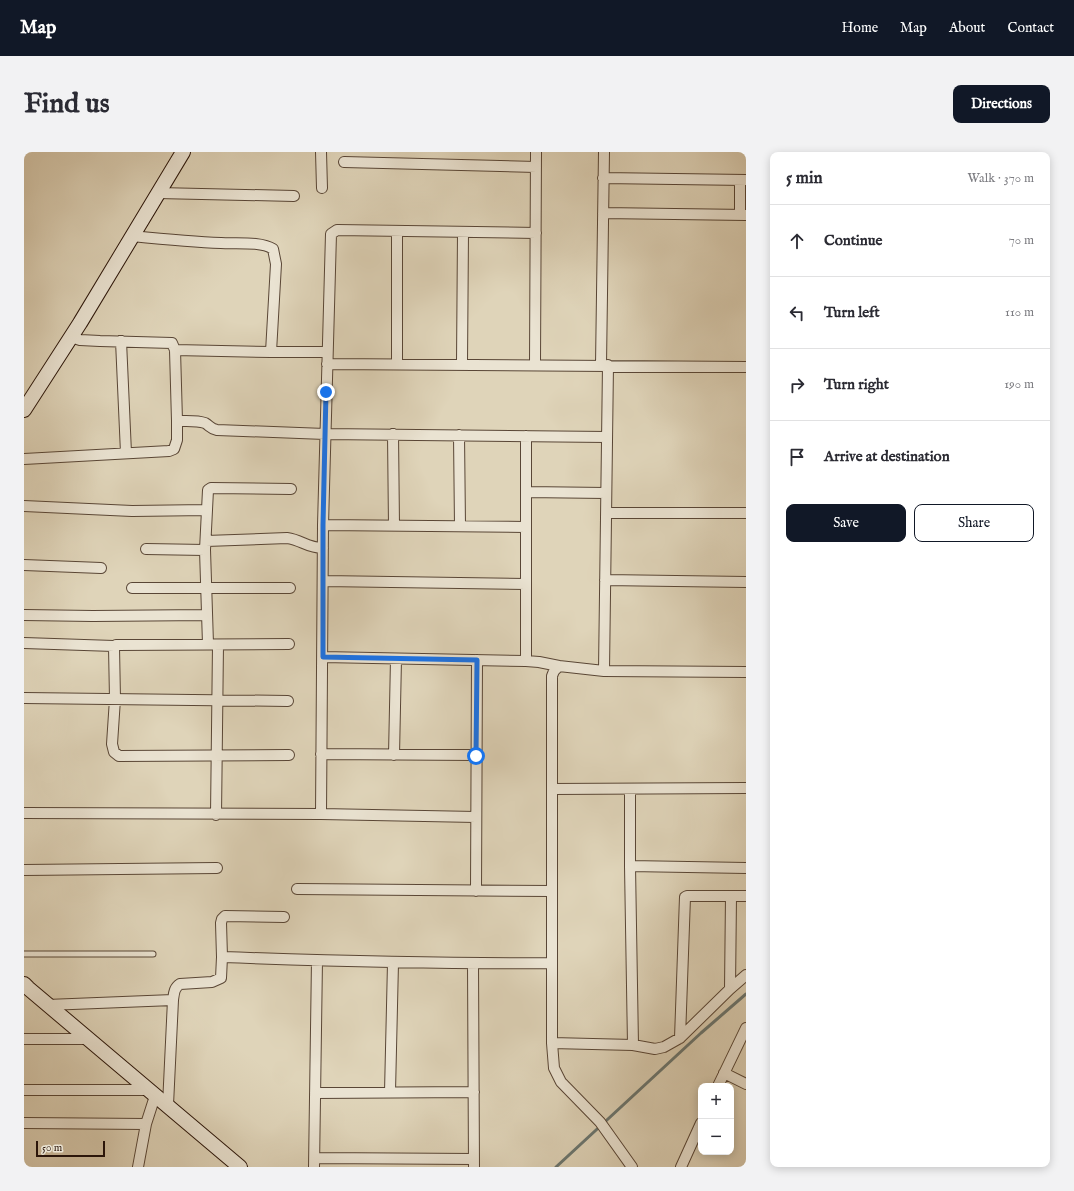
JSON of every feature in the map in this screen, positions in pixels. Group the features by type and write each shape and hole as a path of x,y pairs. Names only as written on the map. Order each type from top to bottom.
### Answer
{"street":[{"path":"24,410 71,338 183,152"},
{"path":"321,152 322,188"},
{"path":"534,364 536,152"},
{"path":"604,152 603,212 607,437 604,671"},
{"path":"344,162 536,167"},
{"path":"603,178 743,180 743,215 603,212"},
{"path":"158,193 294,196"},
{"path":"321,814 324,581 323,525 331,234 337,230 536,233"},
{"path":"397,231 397,364"},
{"path":"462,364 463,232"},
{"path":"132,236 221,243 260,244 269,246 273,249 276,264 271,352"},
{"path":"24,459 169,451 174,449 177,440 177,421 174,346 169,342 80,340 71,338"},
{"path":"121,341 126,453"},
{"path":"175,350 327,352"},
{"path":"327,364 534,364 746,367"},
{"path":"177,421 197,421 204,423 211,429 217,430 325,434 607,437"},
{"path":"393,434 394,526"},
{"path":"459,435 460,526"},
{"path":"526,436 526,661"},
{"path":"216,815 218,700 213,645 207,615 206,546 208,492 209,488 291,489"},
{"path":"526,492 606,493"},
{"path":"24,506 132,511 207,510"},
{"path":"606,513 746,513"},
{"path":"323,525 526,527"},
{"path":"146,548 206,546 287,538 295,539 309,547 323,548"},
{"path":"24,566 101,568"},
{"path":"605,580 746,582"},
{"path":"324,581 526,584"},
{"path":"132,588 290,588"},
{"path":"24,615 207,615"},
{"path":"24,643 114,646 117,644 289,644"},
{"path":"114,646 115,699 112,744 114,752 119,756 216,754 289,755"},
{"path":"323,657 526,661 604,671 746,672"},
{"path":"394,755 396,659"},
{"path":"476,891 477,660"},
{"path":"559,666 554,671 552,676 551,963 552,1043 554,1068 561,1082 611,1135 632,1167"},
{"path":"24,698 288,701"},
{"path":"321,754 476,756"},
{"path":"552,789 746,788"},
{"path":"630,789 633,1045"},
{"path":"24,813 216,815 321,814 476,817"},
{"path":"630,866 746,868"},
{"path":"24,870 217,868"},
{"path":"297,889 552,891"},
{"path":"730,896 730,989"},
{"path":"680,1038 685,897 746,896"},
{"path":"168,1105 174,990 180,984 212,982 221,978 221,923 225,916 284,917"},
{"path":"222,957 393,963 551,963"},
{"path":"317,960 314,1162 474,1163 474,964"},
{"path":"390,1092 393,963"},
{"path":"552,1043 633,1045 655,1049 664,1047 680,1038 746,975"},
{"path":"24,984 240,1167"},
{"path":"47,1005 173,1000"},
{"path":"719,1083 746,1028"},
{"path":"24,1039 88,1039"},
{"path":"724,1073 746,1084"},
{"path":"24,1090 151,1093"},
{"path":"315,1093 474,1092"},
{"path":"138,1167 151,1093"},
{"path":"24,1123 146,1124"},
{"path":"681,1167 698,1130"}],"lane":[{"path":"24,954 153,954"}],"waterway":[{"path":"556,1167 701,1033 746,994"}],"route":[{"path":"326,392 323,525 323,657 477,660 476,756"}]}
